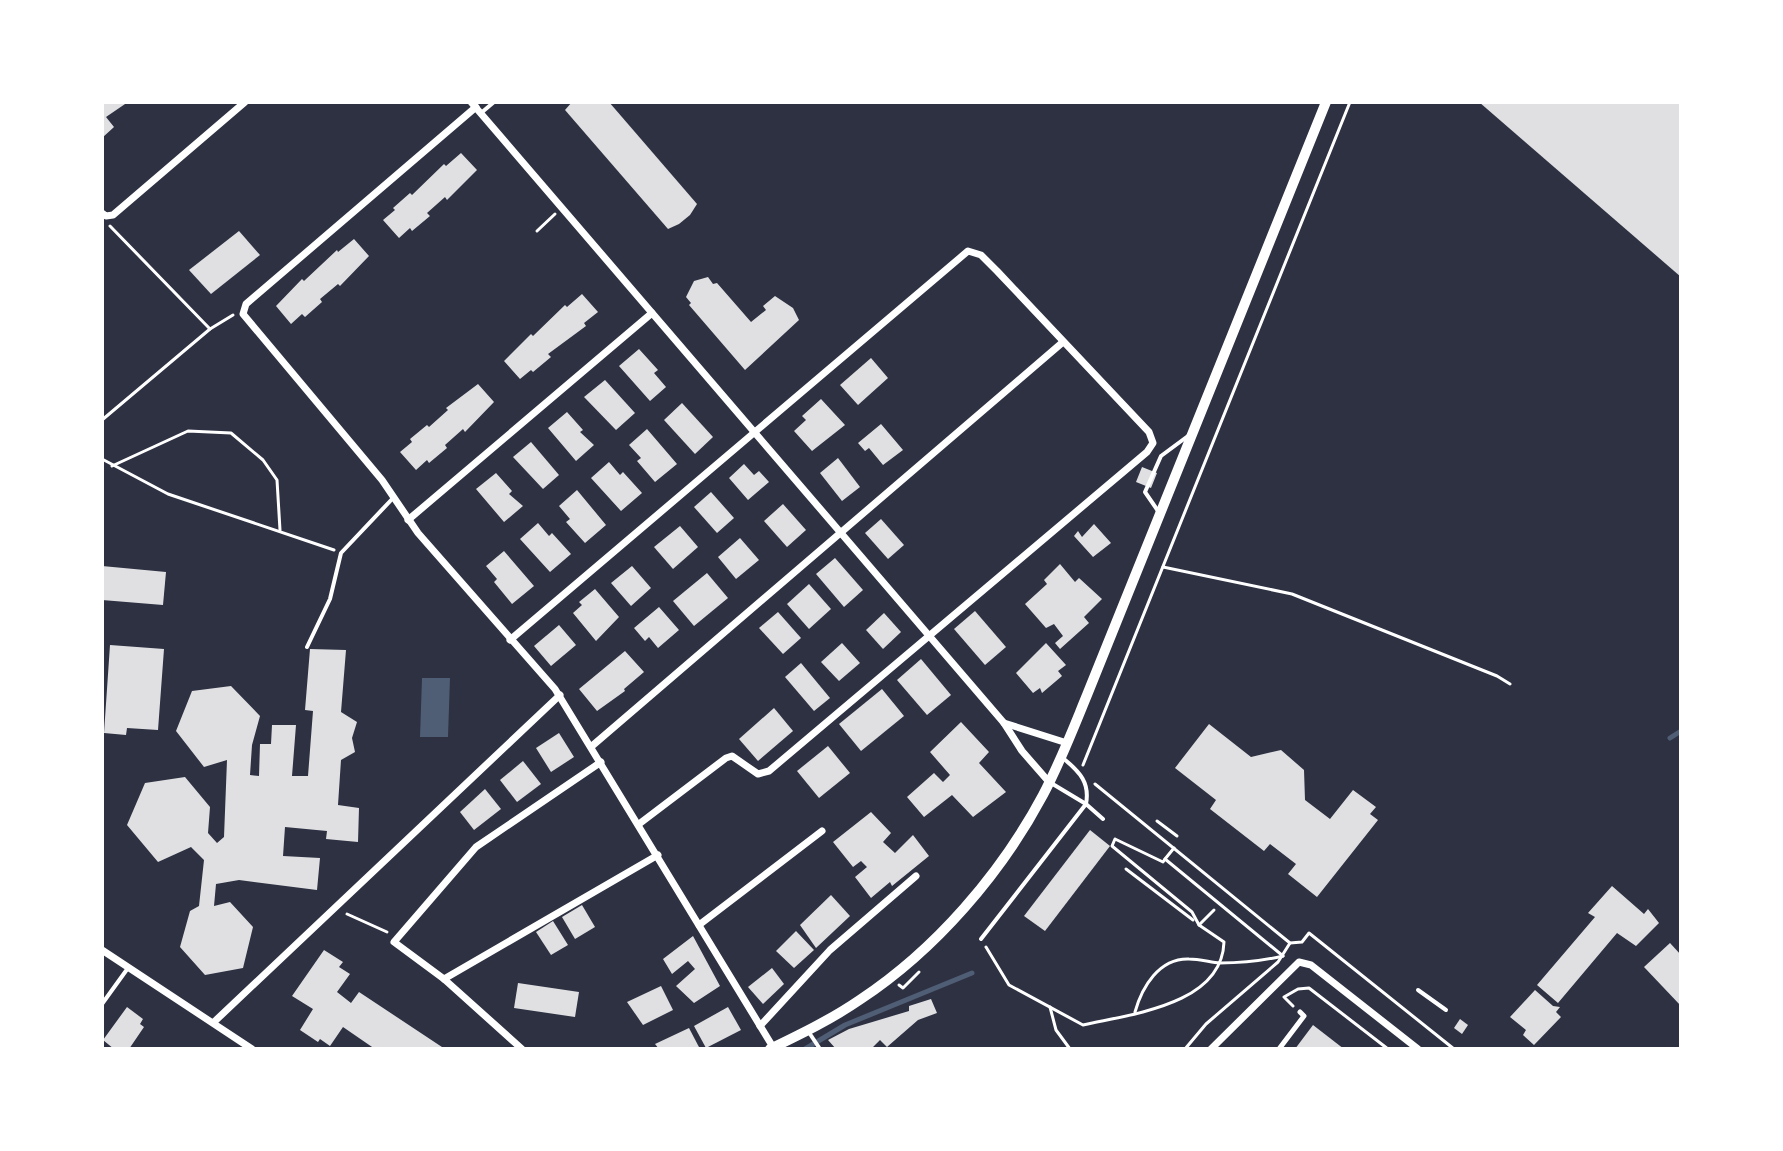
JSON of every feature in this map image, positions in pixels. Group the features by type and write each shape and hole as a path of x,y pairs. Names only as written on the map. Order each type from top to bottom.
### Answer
{"main road":[{"path":"772,1048 810,1034 878,987 948,923 1007,853 1049,782 1326,102"}],"street":[{"path":"105,214 113,215 245,102"},
{"path":"772,1048 560,695 408,520 382,480 245,317 243,310 246,304 476,107 1004,723 1022,751 1049,782"},
{"path":"510,640 965,252 971,251 989,263 1149,432 1153,443 1147,452 769,771 758,774 738,759 732,756 726,758 639,824"},
{"path":"408,520 652,313"},
{"path":"592,746 1063,342"},
{"path":"214,1022 560,695"},
{"path":"1004,723 1067,743"},
{"path":"522,1049 444,979 394,942 476,847 601,762"},
{"path":"699,925 822,831"},
{"path":"444,979 658,855"},
{"path":"760,1026 830,950 916,876"},
{"path":"102,950 252,1049"},
{"path":"1211,1049 1299,962 1311,965 1418,1049"},
{"path":"1279,1049 1304,1016 1300,1012"}],"lane":[{"path":"476,107 494,102"},
{"path":"1160,513 1145,492 1161,456 1193,432"},
{"path":"307,647 330,599 341,553 394,497"},
{"path":"981,939 1086,804 1085,783 1080,772 1061,757"},
{"path":"1049,782 1086,804 1103,819"},
{"path":"102,1004 128,968"},
{"path":"1418,990 1446,1010"},
{"path":"810,1034 820,1049"}],"path":[{"path":"1350,102 1080,772 1290,943 1302,942 1309,933 1454,1049"},
{"path":"537,231 562,208"},
{"path":"105,214 109,225 210,329"},
{"path":"102,420 210,329 243,310"},
{"path":"112,466 188,431 231,433 263,460 277,480 280,530"},
{"path":"102,459 168,494 341,553"},
{"path":"1163,567 1292,594 1497,676 1510,684"},
{"path":"1157,821 1177,836"},
{"path":"1174,848 1163,862 1115,839 1112,846 1192,912 1199,925"},
{"path":"1165,859 1283,956"},
{"path":"981,939 1009,985 1083,1025 1161,1007 1199,989 1221,963 1224,942 1126,869"},
{"path":"1199,925 1214,910"},
{"path":"347,914 389,933 394,942"},
{"path":"1185,1049 1206,1024 1283,956 1290,943"},
{"path":"1135,1013 1147,981 1175,961 1188,959 1221,963 1283,956"},
{"path":"1284,997 1298,989 1309,988 1388,1049"},
{"path":"1050,1007 1056,1030 1070,1049"}],"water":[{"path":"422,678 450,678 448,737 420,737"}],"building":[{"path":"102,102 128,102 106,117 114,127 102,138"},
{"path":"572,102 609,102 697,204 690,215 668,229 565,110"},
{"path":"1479,102 1681,102 1681,277"},
{"path":"461,153 477,170 447,200 445,197 427,213 430,216 399,238 383,220 410,193 412,195 444,164 446,166"},
{"path":"239,231 260,255 211,294 189,270"},
{"path":"354,239 369,256 340,286 338,284 320,299 322,302 305,317 302,314 291,324 276,306 302,279 304,281 337,250"},
{"path":"708,277 751,322 766,310 763,306 775,296 793,308 799,320 745,370 689,305 691,303 686,297 694,281"},
{"path":"582,294 598,312 584,323 586,326 548,354 551,357 520,379 504,361 531,334 533,336 565,305 567,307"},
{"path":"639,349 658,370 654,373 666,387 650,401 619,366"},
{"path":"871,358 888,378 858,405 840,385"},
{"path":"605,380 635,413 616,430 584,397"},
{"path":"478,384 494,402 465,432 463,429 445,445 447,448 416,470 400,452 412,442 410,439 427,425 429,427 448,410 446,408"},
{"path":"821,399 845,425 812,451 794,431 806,420 802,416"},
{"path":"682,403 713,437 695,454 664,420"},
{"path":"567,412 583,430 580,432 594,445 576,461 548,428"},
{"path":"881,424 903,450 883,465 869,448 865,451 858,443"},
{"path":"647,429 677,464 655,482 637,461 641,458 629,445"},
{"path":"531,442 559,475 543,489 513,457"},
{"path":"838,458 860,487 842,501 820,473"},
{"path":"609,462 642,493 621,511 591,478"},
{"path":"744,464 754,475 759,471 769,482 748,500 729,478"},
{"path":"1142,467 1157,473 1151,488 1136,482"},
{"path":"496,473 512,491 509,494 523,506 504,522 476,489"},
{"path":"577,490 606,525 585,543 566,522 570,519 559,506"},
{"path":"711,492 734,518 717,533 694,507"},
{"path":"783,504 806,530 787,547 764,521"},
{"path":"881,519 904,545 888,559 865,533"},
{"path":"538,523 571,554 550,572 520,539"},
{"path":"1094,524 1111,543 1093,557 1074,536 1078,531 1082,537"},
{"path":"680,526 698,547 673,569 654,547"},
{"path":"740,538 759,560 736,579 718,557"},
{"path":"504,551 534,586 512,604 494,582 497,579 486,566"},
{"path":"835,558 863,590 844,607 816,574"},
{"path":"1060,564 1075,582 1079,578 1102,599 1084,617 1089,623 1060,649 1055,643 1063,636 1054,624 1046,628 1025,604 1047,584 1044,580"},
{"path":"102,566 166,572 163,605 102,600"},
{"path":"632,566 651,588 631,606 611,583"},
{"path":"707,573 728,598 694,626 673,601"},
{"path":"809,584 831,609 809,629 787,604"},
{"path":"595,589 619,617 596,641 573,613 582,605 579,602"},
{"path":"659,607 679,630 658,648 649,637 645,641 634,628"},
{"path":"975,611 1006,647 985,665 954,629"},
{"path":"778,612 801,638 783,654 759,628"},
{"path":"884,613 901,632 883,649 866,630"},
{"path":"559,625 576,645 551,666 534,646"},
{"path":"842,643 860,663 839,681 821,662"},
{"path":"1046,643 1066,665 1058,671 1062,676 1042,693 1040,688 1033,693 1016,673"},
{"path":"110,645 164,649 158,730 127,728 126,735 104,733"},
{"path":"310,649 346,650 341,712 357,722 352,738 355,752 341,760 338,805 359,808 358,842 326,839 327,831 285,827 283,856 320,858 317,890 239,880 216,884 214,906 230,902 253,927 243,968 205,975 180,947 190,911 199,906 204,860 191,847 158,862 127,825 145,783 185,777 210,807 208,833 217,843 224,837 227,760 204,767 176,731 192,691 231,686 260,716 252,745 250,775 259,776 260,744 271,744 272,725 296,725 292,776 308,776 313,711 305,710"},
{"path":"625,651 644,672 625,691 597,711 579,689"},
{"path":"921,659 951,695 927,715 897,680"},
{"path":"801,663 830,698 814,711 785,677"},
{"path":"882,689 904,716 861,751 839,724"},
{"path":"774,708 793,731 758,761 739,739"},
{"path":"961,722 989,752 979,763 1006,792 973,817 952,795 924,817 907,797 934,773 943,782 950,775 930,752"},
{"path":"1209,724 1251,757 1281,750 1304,770 1305,800 1330,819 1353,790 1376,807 1370,814 1378,820 1317,897 1288,874 1296,864 1270,844 1264,851 1210,809 1216,800 1175,768"},
{"path":"559,733 574,757 551,772 536,748"},
{"path":"828,746 850,773 819,798 797,771"},
{"path":"523,761 541,784 517,802 500,780"},
{"path":"485,789 501,809 474,830 460,812"},
{"path":"871,812 891,833 883,842 895,853 913,835 929,856 892,886 890,882 871,898 855,877 867,867 861,861 853,867 833,842"},
{"path":"1090,830 1110,846 1045,931 1024,916"},
{"path":"1612,886 1644,914 1648,909 1659,923 1636,946 1617,933 1558,1003 1537,985 1595,917 1588,913"},
{"path":"831,895 850,916 816,948 800,925"},
{"path":"582,905 595,927 575,939 562,917"},
{"path":"553,921 568,945 551,955 536,932"},
{"path":"796,931 814,950 794,968 776,951"},
{"path":"693,936 720,986 694,1003 676,986 695,969 688,961 672,974 663,959"},
{"path":"1670,943 1681,955 1681,1006 1644,967"},
{"path":"324,950 343,962 339,967 350,974 337,992 351,1003 359,992 445,1049 375,1049 343,1027 330,1046 300,1030 313,1009 292,996"},
{"path":"772,968 784,984 763,1004 748,987"},
{"path":"518,983 579,992 575,1017 514,1008"},
{"path":"661,986 673,1010 643,1025 627,1002"},
{"path":"1535,990 1553,1006 1560,1007 1556,1012 1561,1017 1534,1045 1523,1035 1526,1030 1510,1017"},
{"path":"931,999 937,1013 918,1020 887,1047 880,1040 871,1049 836,1049 828,1040 849,1029 909,1011 909,1006"},
{"path":"127,1007 143,1019 140,1024 144,1027 129,1049 114,1049 103,1040"},
{"path":"728,1007 741,1030 706,1048 694,1026"},
{"path":"1460,1019 1468,1025 1462,1034 1454,1028"},
{"path":"1313,1025 1344,1049 1295,1049"},
{"path":"689,1028 700,1049 659,1049 655,1044"}],"waterway":[{"path":"1670,738 1681,731"},
{"path":"805,1049 845,1025 972,973"}]}
